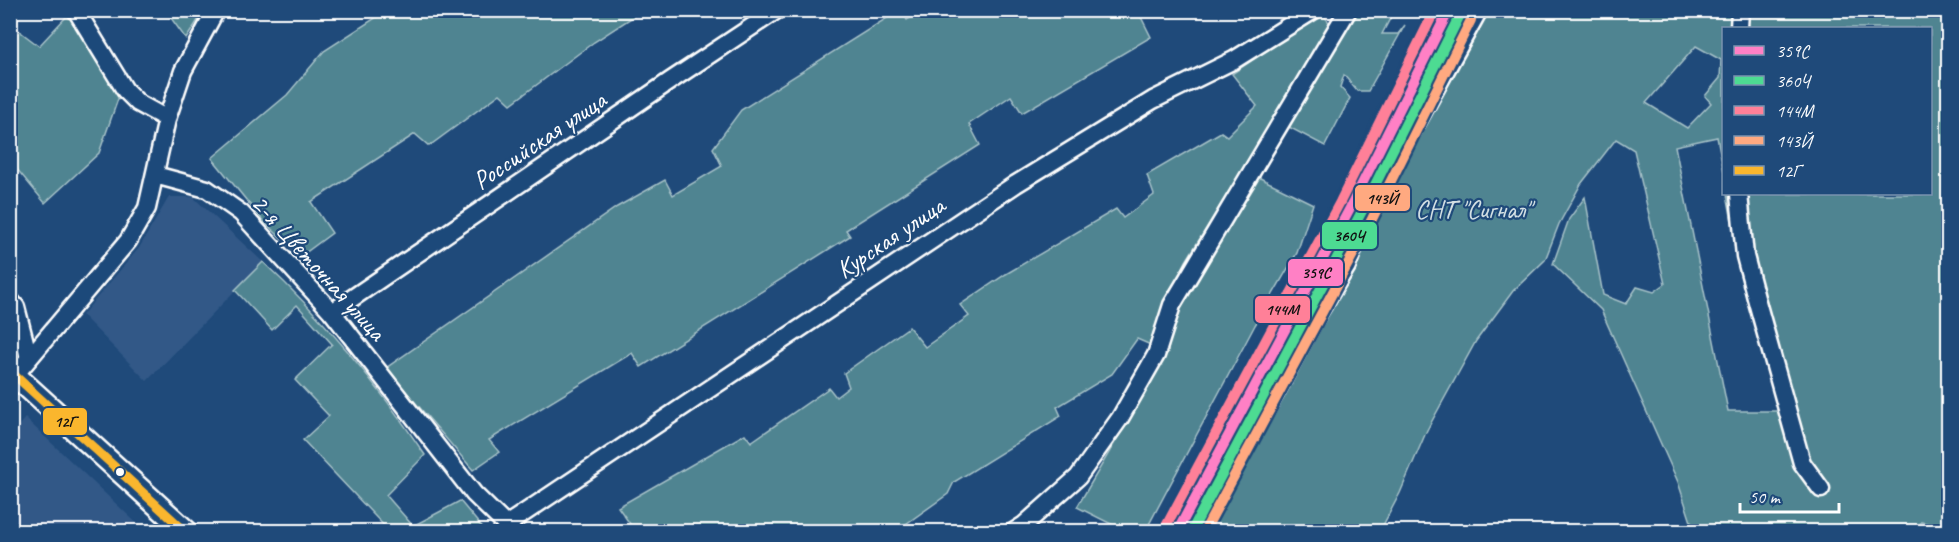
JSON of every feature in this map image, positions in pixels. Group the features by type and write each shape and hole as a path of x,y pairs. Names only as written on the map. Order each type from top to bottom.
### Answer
{"main road":[{"path":"13,373 187,531"}],"street":[{"path":"76,10 125,90 138,103 167,119"},
{"name":"Российская улица","path":"332,312 777,10"},
{"name":"Курская улица","path":"510,528 1016,184 1153,100 1234,60 1314,10"},
{"path":"1013,531 1024,525 1078,477 1120,418 1156,355 1172,304 1348,10"},
{"path":"1197,531 1313,322 1347,266 1365,217 1479,10"},
{"path":"1739,27 1740,10"},
{"path":"13,373 29,358 128,241 147,208 167,119 183,70 216,13"},
{"name":"2-я Цветочная улица","path":"155,175 207,189 241,213 332,312 474,494 510,528"},
{"path":"1739,195 1745,256 1756,298 1802,463 1821,489"},
{"path":"10,300 16,307 29,358"}],"shaded area":[{"path":"169,197 193,197 263,262 147,381 82,315 139,248"},
{"path":"25,418 145,531 11,531 11,434"}],"green space":[{"path":"923,10 1138,11 1151,37 1022,113 1011,96 969,124 980,145 846,230 850,236 641,367 632,353 489,440 499,452 473,470 386,368 617,207 665,180 673,195 722,166 713,148 741,110 898,11 902,11 907,20"},
{"path":"166,11 204,11 186,39"},
{"path":"386,11 642,11 594,42 511,104 500,94 429,146 415,134 311,202 332,233 301,256 264,222 212,158 287,95 324,51"},
{"path":"1356,11 1367,11 1378,17 1381,11 1394,11 1382,34 1398,34 1405,25 1368,91 1357,91 1344,75 1340,87 1350,98 1325,146 1285,125"},
{"name":"СНТ \"Сигнал\"","path":"1485,11 1948,11 1948,528 1921,522 1922,531 1694,531 1678,482 1601,310 1553,264 1569,219 1585,197 1603,295 1626,304 1637,287 1654,292 1665,284 1634,150 1616,139 1581,184 1559,224 1545,260 1513,291 1476,341 1427,430 1400,493 1380,531 1203,532 1367,222","holes":["1722,27 1932,27 1932,195 1727,195 1733,227 1744,231 1781,411 1728,411 1675,146 1717,137 1722,162","1696,46 1721,60 1720,78 1705,96 1711,103 1687,128 1646,103"]},
{"path":"1322,13 1331,25 1186,261 1167,301 1153,346 1137,339 1112,374 1057,407 1061,416 954,482 948,494 896,531 635,531 618,507 745,434 751,442 829,388 836,397 849,387 844,373 909,327 925,347 969,316 960,305 1006,274 1116,209 1123,218 1154,195 1147,175 1221,132 1227,136 1257,106 1232,74"},
{"path":"66,17 74,17 119,96 99,153 45,203 11,162 10,24 39,46"},
{"path":"1258,177 1313,204 1297,253 1255,325 1147,528 1145,531 1125,531 1077,507 1168,352 1170,329"},
{"path":"263,262 308,306 350,354 389,403 425,455 386,495 413,526 460,501 485,531 389,531 303,440 329,416 295,380 332,344 297,305 272,330 235,290"}],"transit line":[{"name":"144М","path":"1166,526 1340,202 1435,10"},
{"name":"359С","path":"1177,532 1350,208 1449,10"},
{"name":"360Ч","path":"1191,532 1361,213 1460,15"},
{"name":"143Й","path":"1204,532 1372,219 1471,20"},
{"name":"12Г","path":"10,371 186,532"}]}
